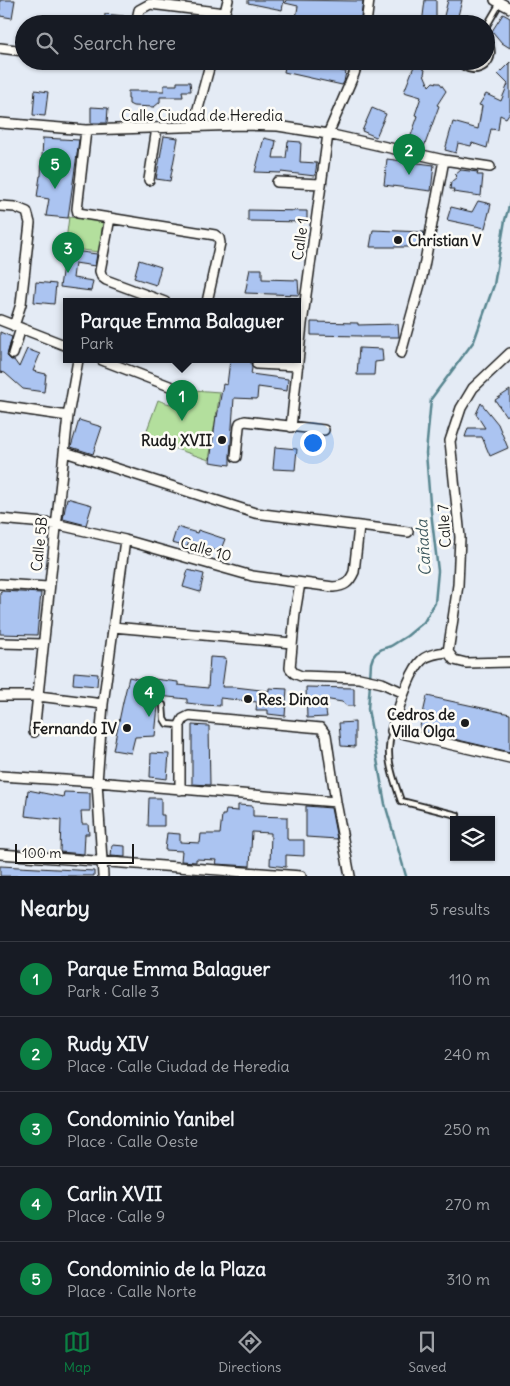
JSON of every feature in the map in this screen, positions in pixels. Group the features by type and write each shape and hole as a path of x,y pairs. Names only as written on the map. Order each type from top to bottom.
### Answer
{"street":[{"path":"138,15 139,10 150,4 225,13 228,0"},
{"path":"367,15 369,0"},
{"path":"499,1 510,8"},
{"path":"0,48 15,50"},
{"path":"193,127 209,70"},
{"name":"Calle 1","path":"301,317 328,134 355,70"},
{"name":"Calle Ciudad de Heredia","path":"0,123 86,130 242,125 278,126 328,134 444,160 490,167"},
{"path":"149,180 157,128"},
{"path":"86,130 78,213 215,235 219,238 220,243 208,298"},
{"path":"400,353 422,277 444,160"},
{"path":"277,182 321,184"},
{"path":"0,206 16,207 27,212 30,223 13,354"},
{"path":"110,218 100,271 102,277 154,298"},
{"path":"0,320 63,344"},
{"name":"Calle 7","path":"448,652 458,585 460,537 450,441 461,408 473,388 510,353"},
{"name":"Calle 5B","path":"34,732 55,524 68,416 77,363"},
{"path":"110,363 186,392"},
{"name":"Calle 1","path":"291,426 298,363"},
{"path":"257,364 298,366"},
{"path":"0,406 68,416"},
{"path":"236,457 240,423 244,421 324,430"},
{"path":"65,452 255,513 408,532"},
{"name":"Calle 10","path":"0,519 55,524 124,540 252,576 333,587 348,584 354,572 359,527"},
{"path":"103,876 97,782 103,704 124,540"},
{"path":"300,583 290,668 294,673 301,676 359,678 382,683 404,693"},
{"path":"0,584 48,587"},
{"path":"113,627 292,642"},
{"path":"0,643 42,644"},
{"path":"510,662 466,663 454,660 448,652 438,653 423,659 415,669 404,693 392,731 510,758"},
{"path":"0,696 38,696 103,704"},
{"path":"180,790 180,725 183,719 189,716 321,728 326,735 350,876"},
{"path":"0,776 97,782 336,802"},
{"path":"0,854 102,862 177,872 301,876"}],"lane":[{"path":"492,15 499,1"},
{"path":"164,705 164,720 167,724 180,725"},
{"path":"392,731 388,758 401,801 457,815"}],"green space":[{"path":"69,217 103,221 99,252 65,248"},
{"path":"193,390 220,392 209,460 144,438 158,400 170,404 183,403 191,397"}],"building":[{"path":"0,0 15,0 12,18 0,16"},
{"path":"248,0 284,0 282,10 248,3"},
{"path":"286,0 363,1 361,15 296,15 298,6 285,3"},
{"path":"425,0 436,0 436,15 423,15"},
{"path":"448,0 462,0 458,15 444,15"},
{"path":"503,14 510,18 510,48 502,43 495,35 495,26"},
{"path":"510,62 510,112 506,118 500,115 498,130 491,129 487,148 472,143 471,146 458,143 456,153 445,150 453,122 478,129 482,106 479,105 486,94 501,101 508,84 498,74"},
{"path":"284,70 337,70 346,72 342,85 284,72"},
{"path":"413,70 425,70 424,74 429,86 433,82 440,83 446,91 437,105 439,106 424,147 409,141 418,116 415,115 421,97 404,92"},
{"path":"177,82 190,82 191,91 182,91 183,97 160,97 160,102 154,107 133,106 129,104 128,91 164,91 164,85 177,85"},
{"path":"35,90 48,92 45,116 33,115"},
{"path":"91,107 108,108 107,123 91,123"},
{"path":"372,108 386,114 376,137 362,131"},
{"path":"164,136 178,138 170,181 156,179"},
{"path":"43,138 79,140 68,218 46,216 49,199 37,197 41,176"},
{"path":"264,138 276,141 273,158 286,158 288,141 301,142 300,162 317,163 315,176 281,172 255,172"},
{"path":"387,159 434,165 431,191 384,185"},
{"path":"461,170 478,172 477,175 483,175 481,196 453,192 454,189 450,189 451,182 457,177 455,175"},
{"path":"478,201 491,204 485,228 447,220 451,207 472,212"},
{"path":"248,210 307,211 307,222 248,221"},
{"name":"Christian V","path":"373,230 424,232 421,247 370,247"},
{"path":"65,250 97,254 95,266 75,263 73,278 93,281 91,291 60,287"},
{"path":"139,260 161,267 156,285 134,278"},
{"path":"250,269 262,269 262,279 298,280 299,295 245,293"},
{"path":"36,282 56,284 54,304 34,302"},
{"path":"311,322 358,323 358,325 398,324 399,337 311,335"},
{"path":"0,332 12,337 7,356 14,360 19,367 27,349 40,354 33,371 46,374 44,392 23,389 5,373 0,372"},
{"path":"359,348 382,349 383,361 375,362 374,375 357,375"},
{"path":"230,363 251,363 251,374 288,379 287,391 258,387 257,399 234,398 230,465 210,462 216,416 223,384 227,385"},
{"path":"510,390 510,414 506,416 495,400"},
{"path":"481,403 498,424 508,448 490,456 482,437 465,437 468,428 485,428 476,414"},
{"path":"79,420 102,427 93,454 71,447"},
{"path":"275,447 297,449 295,470 273,469"},
{"path":"67,498 92,505 86,525 63,519"},
{"path":"177,527 197,533 198,530 225,539 220,552 189,542 187,547 172,543"},
{"path":"188,570 204,574 200,592 183,587"},
{"path":"1,591 41,593 37,635 0,634"},
{"path":"210,657 226,658 222,687 269,691 269,688 287,689 285,716 268,714 268,710 256,710 257,702 220,698 220,706 187,703 187,699 159,696 155,736 135,737 131,753 113,750 129,677 146,681 146,678 178,682 178,685 208,688"},
{"path":"74,672 98,674 97,686 73,684"},
{"path":"306,687 354,688 354,706 347,706 342,702 324,699 327,717 307,718"},
{"name":"Cedros de Villa Olga","path":"427,696 510,714 510,752 419,731"},
{"path":"355,722 355,747 341,746 339,723"},
{"path":"192,725 209,726 210,785 192,784"},
{"path":"151,753 169,754 167,779 150,777"},
{"path":"28,790 63,797 64,792 90,793 90,811 81,811 82,824 88,824 89,834 85,834 84,854 60,852 61,820 25,816"},
{"path":"149,798 161,798 161,815 164,815 164,826 148,826"},
{"path":"238,805 253,806 253,816 287,817 287,838 288,840 304,840 304,856 286,855 286,867 270,865 271,833 252,832 250,866 216,864 217,860 196,859 196,862 181,861 182,851 165,850 167,833 180,834 180,842 200,843 201,834 220,834 222,815 225,815 226,810 238,811"},
{"path":"306,806 331,808 337,839 306,837"},
{"path":"112,845 125,846 125,857 111,856"},
{"path":"0,866 94,871 94,876 0,876"}],"waterway":[{"name":"Cañada","path":"370,678 371,663 376,653 407,636 424,622 435,603 438,571 426,453 431,399 474,341 494,285 505,220 510,203"},
{"name":"Cañada","path":"370,684 368,709 385,804 406,876"}],"place":[{"name":"Rudy XIV","path":"409,175"},
{"name":"Condominio de la Plaza","path":"55,189"},
{"name":"Christian V","path":"398,240"},
{"name":"Condominio Yanibel","path":"68,273"},
{"name":"Parque Emma Balaguer","path":"182,421"},
{"name":"Rudy XVII","path":"222,440"},
{"name":"Res. Dinoa","path":"248,699"},
{"name":"Carlin XVII","path":"149,717"},
{"name":"Cedros de Villa Olga","path":"465,723"},
{"name":"Fernando IV","path":"127,728"}]}
